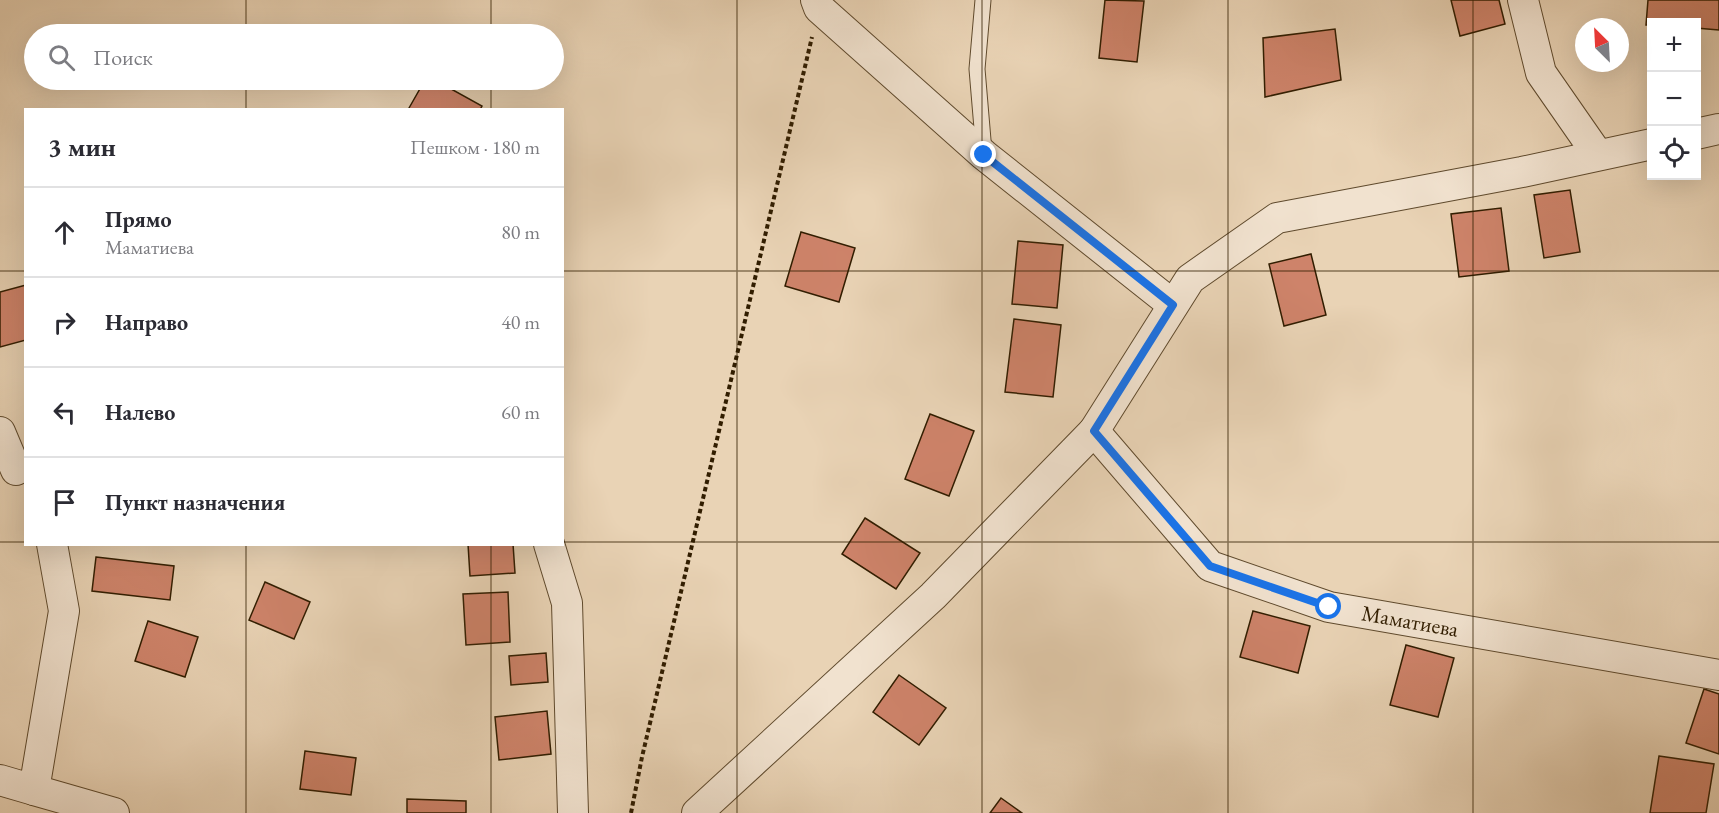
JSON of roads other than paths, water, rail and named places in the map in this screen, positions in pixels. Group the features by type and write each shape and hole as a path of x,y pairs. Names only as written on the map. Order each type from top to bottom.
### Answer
{"street":[{"path":"1523,0 1541,73 1598,155"},
{"path":"817,4 984,155 1173,305"},
{"path":"1701,133 1719,129"},
{"path":"698,813 933,596 1094,431 1190,279 1277,218 1522,172 1647,145"},
{"name":"Маматиева","path":"1094,431 1210,566 1329,607 1719,675"},
{"path":"0,432 14,475"},
{"path":"34,790 64,611 52,546"},
{"path":"550,546 567,603 573,813"},
{"path":"0,780 114,813"}],"lane":[{"path":"983,0 977,69 984,155"}]}
